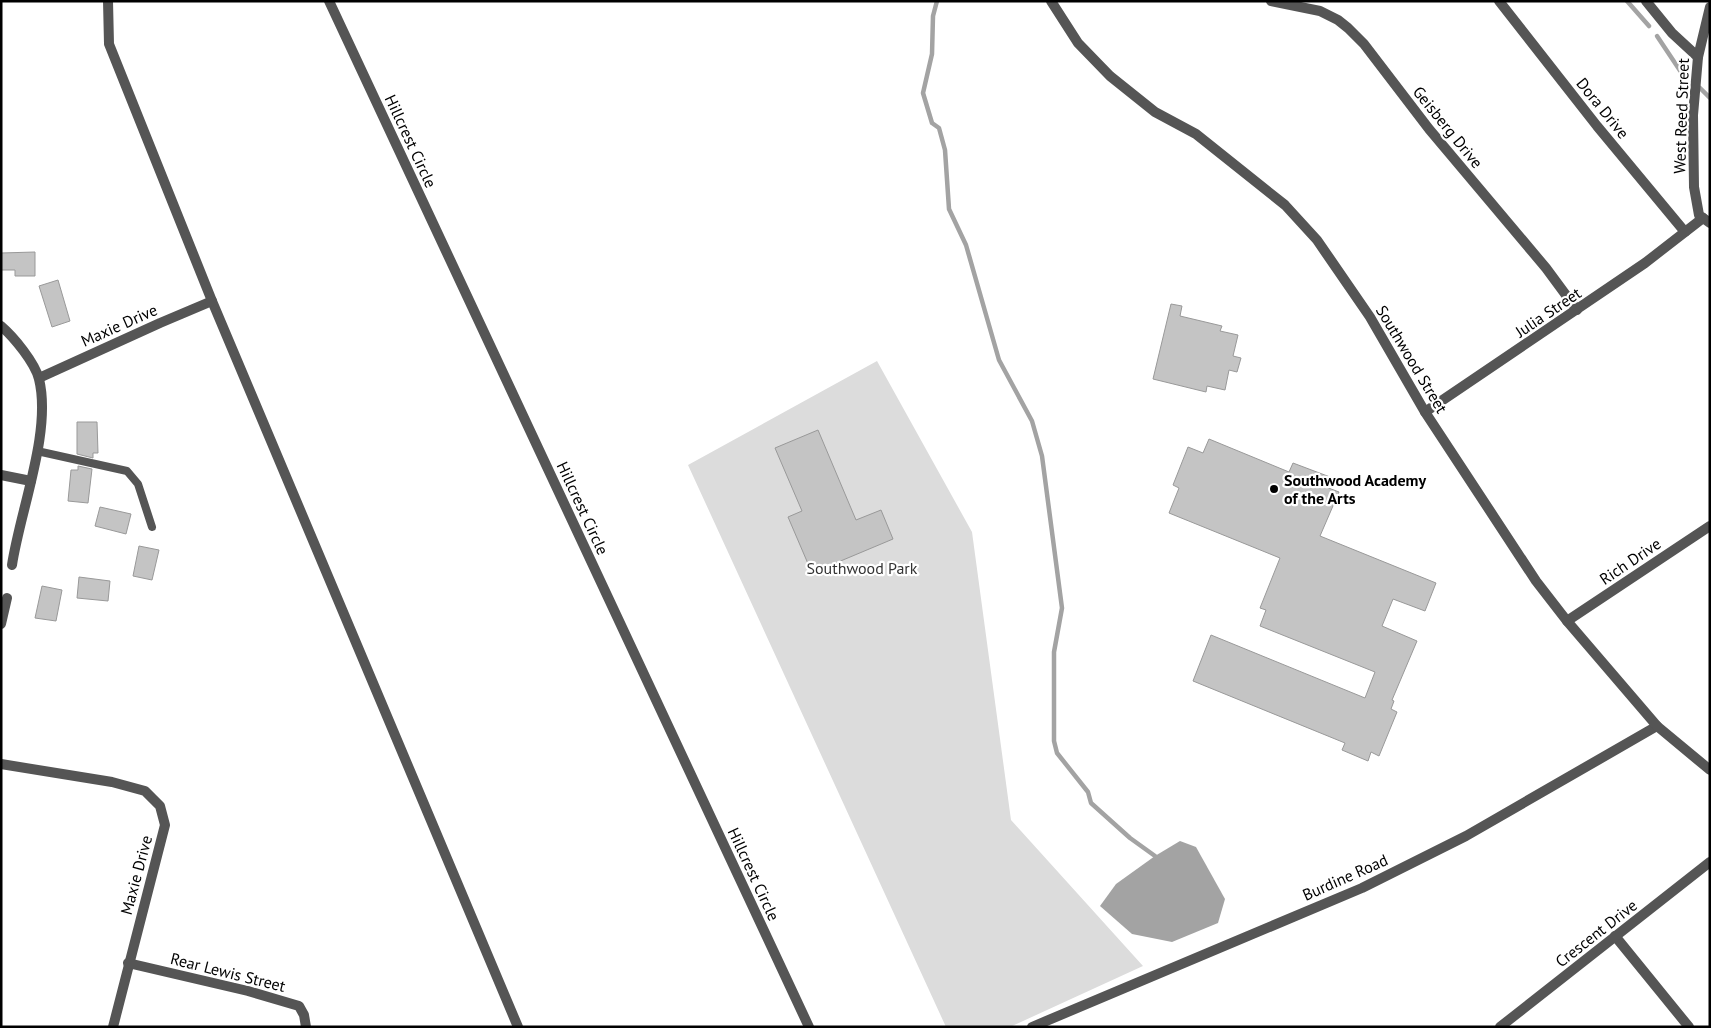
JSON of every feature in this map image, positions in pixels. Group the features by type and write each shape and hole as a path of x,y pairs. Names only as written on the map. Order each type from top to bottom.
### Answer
{"street":[{"path":"108,1 109,44 212,301 518,1027"},
{"name":"Hillcrest Circle","path":"329,1 809,1027"},
{"name":"Southwood Street","path":"1051,1 1078,43 1110,76 1155,112 1196,134 1285,205 1317,240 1370,317 1425,412 1536,581 1567,621 1656,726 1710,770"},
{"name":"Geisberg Drive","path":"1271,1 1320,11 1338,20 1354,33 1428,129 1546,268 1577,310"},
{"name":"Dora Drive","path":"1499,1 1597,126 1685,232"},
{"path":"1646,1 1672,33 1698,57"},
{"name":"West Reed Street","path":"1706,220 1699,215 1694,187 1693,115 1698,57 1710,6"},
{"name":"Julia Street","path":"1425,412 1645,264 1685,232 1706,220"},
{"name":"Maxie Drive","path":"39,378 160,322 212,301"},
{"path":"1,326 30,360 39,378 41,419 37,451 12,565"},
{"path":"1,475 30,481"},
{"name":"Rich Drive","path":"1567,621 1710,526"},
{"path":"1,624 7,598"},
{"name":"Burdine Road","path":"1032,1027 1362,888 1466,836 1656,726"},
{"name":"Maxie Drive","path":"1,764 112,782 144,791 160,806 165,826 112,1027"},
{"name":"Crescent Drive","path":"1500,1027 1710,862"},
{"path":"1616,936 1689,1027"},
{"name":"Rear Lewis Street","path":"128,963 239,989 298,1006 304,1015 306,1027"}],"lane":[{"path":"37,451 127,471 138,484 152,527"}],"green space":[{"name":"Southwood Park","path":"877,361 972,532 1011,820 1143,966 1010,1027 946,1027 688,465"}],"shaded area":[{"path":"1180,841 1196,847 1225,899 1218,923 1172,942 1132,934 1100,906 1116,884"}],"building":[{"path":"35,252 35,276 15,276 15,270 1,270 1,253"},
{"path":"58,280 70,321 52,327 39,286"},
{"path":"1171,304 1182,306 1180,316 1222,326 1220,331 1238,335 1233,356 1241,358 1237,372 1229,370 1225,390 1207,386 1206,392 1153,379"},
{"path":"77,422 97,422 98,453 93,453 93,458 77,454"},
{"path":"818,430 856,520 881,510 893,539 812,573 788,517 802,511 775,448"},
{"path":"1209,439 1289,472 1293,463 1330,477 1326,487 1339,492 1320,536 1436,583 1425,611 1393,599 1382,626 1417,641 1392,700 1394,701 1391,709 1397,712 1379,756 1371,752 1368,761 1342,750 1345,743 1193,681 1211,635 1365,698 1375,672 1260,626 1266,610 1260,608 1280,558 1169,513 1179,488 1173,485 1188,447 1203,453"},
{"path":"78,466 92,469 88,503 68,501 71,470 78,470"},
{"path":"100,507 131,514 126,534 95,526"},
{"path":"139,546 159,550 152,580 133,576"},
{"path":"79,577 110,581 108,601 77,598"},
{"path":"42,586 62,590 56,621 35,618"}],"waterway":[{"path":"937,1 933,16 932,54 923,93 932,123 939,128 945,150 949,209 966,245 999,360 1032,421 1042,456 1062,608 1054,652 1054,741 1057,753 1088,792 1091,803 1130,838 1155,856"},
{"path":"1627,1 1649,26"},
{"path":"1657,36 1683,75"},
{"path":"1700,88 1710,98"}],"place":[{"name":"Southwood Academy of the Arts","path":"1274,489"}]}
